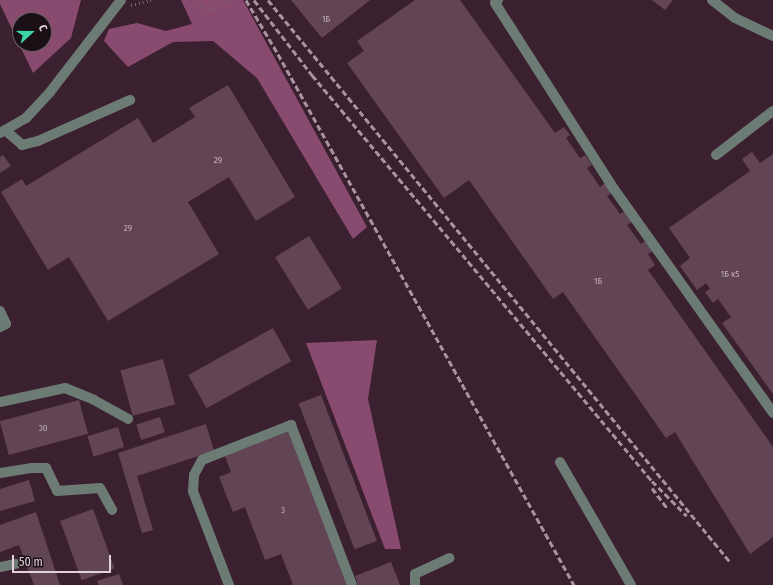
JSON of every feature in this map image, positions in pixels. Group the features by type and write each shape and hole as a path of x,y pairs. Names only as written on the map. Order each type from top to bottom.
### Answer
{"lane":[{"path":"498,0 495,4 614,189 773,413"},
{"path":"712,0 735,18 773,36"},
{"path":"118,4 50,92 26,118 2,131 22,145 38,141 130,100"},
{"path":"716,155 773,111"},
{"path":"0,311 6,324 0,327"},
{"path":"0,402 65,388 94,400 128,419"},
{"path":"229,585 193,491 194,476 202,460 292,425 352,585"},
{"path":"560,462 631,585"},
{"path":"0,473 31,468 46,468 57,491 100,488 112,510"},
{"path":"415,585 415,574 449,558"},
{"path":"0,566 16,564"}],"path":[{"path":"118,4 151,0"},
{"path":"198,0 204,8 210,10 230,0"}],"shaded area":[{"path":"0,0 81,0 71,38 33,73 23,52 52,52 52,12 12,12 12,29 0,4"},
{"path":"181,0 243,0 367,227 353,239 257,78 213,41 173,42 128,67 104,41 109,29 137,23 166,31 192,24"},
{"path":"377,340 368,399 401,549 385,549 306,343"}],"building":[{"path":"291,0 370,0 322,38"},
{"path":"415,0 460,0 555,133 564,127 570,135 566,138 580,158 585,155 592,165 587,168 600,187 605,183 612,193 607,196 620,214 625,211 632,222 627,225 641,244 645,241 653,251 648,254 655,265 648,270 773,447 773,537 750,554 675,432 666,438 563,292 553,299 469,180 444,198 347,63 364,51 357,41"},
{"path":"652,0 673,0 665,10"},
{"path":"228,85 295,197 256,221 229,177 188,202 219,254 108,321 69,257 48,270 1,192 22,179 26,186 138,118 153,143 195,117 189,108"},
{"path":"752,152 760,163 773,154 773,394 722,323 731,317 718,299 713,303 705,292 710,289 706,283 697,290 680,266 690,258 669,228 750,171 742,159"},
{"path":"3,155 11,166 0,173 0,157"},
{"path":"309,236 342,289 308,310 275,257"},
{"path":"273,328 291,361 207,408 188,375"},
{"path":"163,359 175,404 133,416 120,370"},
{"path":"321,395 377,541 354,549 299,404"},
{"path":"79,400 88,434 9,455 0,421"},
{"path":"160,417 165,432 141,440 136,425"},
{"path":"206,424 214,451 137,476 153,530 142,533 118,453"},
{"path":"118,427 124,447 94,456 87,436"},
{"path":"290,431 349,585 293,585 281,554 265,560 245,507 233,512 219,477 231,472 225,456"},
{"path":"29,480 35,501 0,511 0,489"},
{"path":"93,509 115,568 82,580 60,521"},
{"path":"36,512 60,585 34,585 19,545 0,552 0,525"},
{"path":"391,562 400,585 358,585 355,576"},
{"path":"119,574 123,585 99,585 97,581"}],"railway":[{"path":"246,0 278,54 574,585"},
{"path":"254,0 312,75 652,481 687,516"},
{"path":"268,0 731,563"},
{"path":"652,488 667,508"}]}
